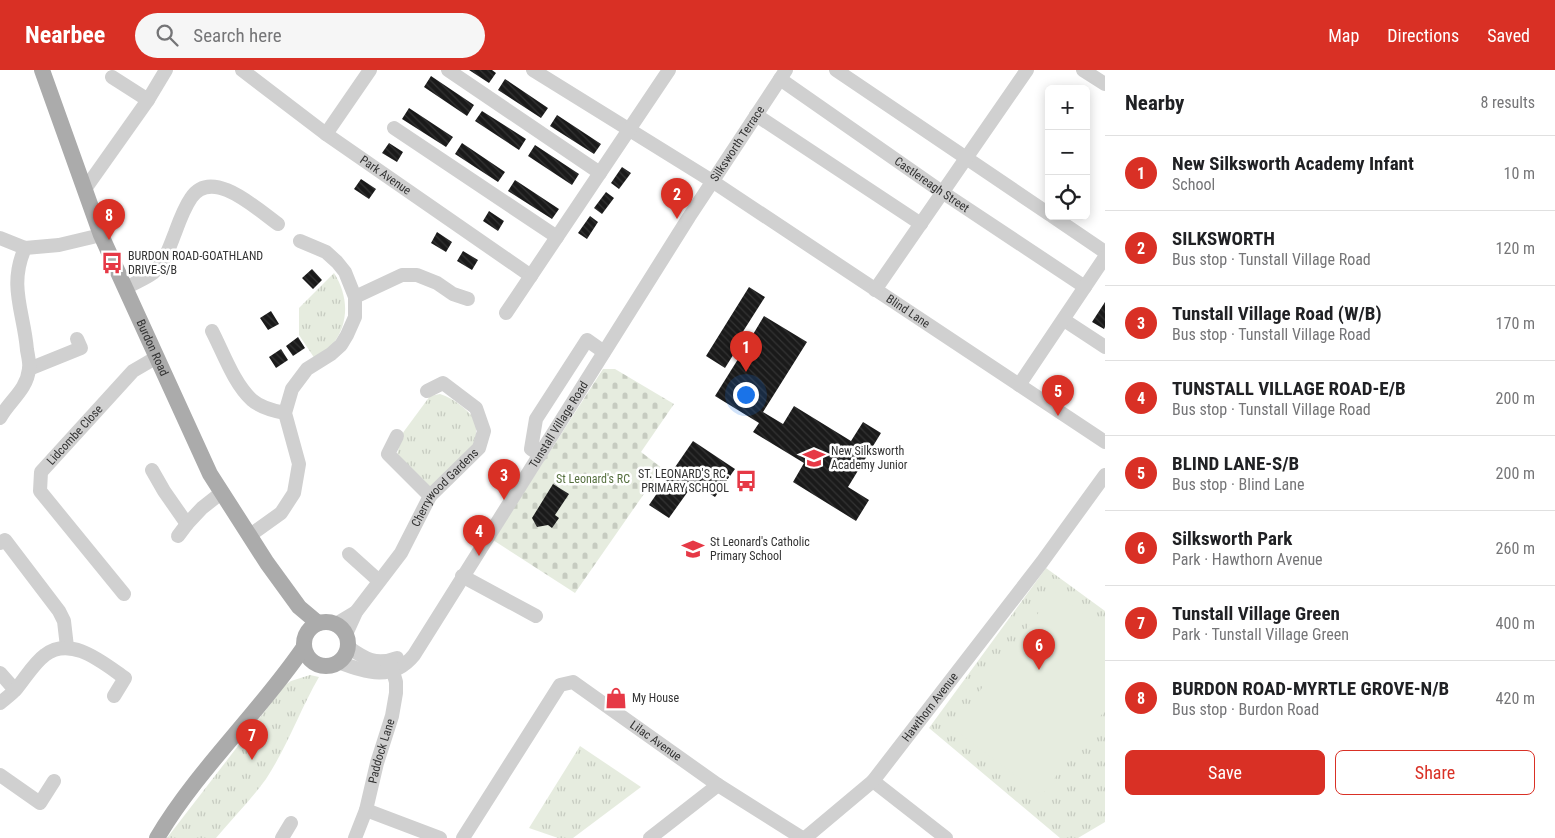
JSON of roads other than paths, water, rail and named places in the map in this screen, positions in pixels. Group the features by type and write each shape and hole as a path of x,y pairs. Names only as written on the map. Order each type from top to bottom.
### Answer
{"main road":[{"name":"Burdon Road","path":"42,70 101,235 202,456 221,493 249,536 299,607 318,623"},
{"name":"Burdon Road","path":"299,607 304,641"},
{"path":"157,838 188,792 288,670 308,630 318,623 328,622 343,635 346,653 338,662 326,666 314,663 309,659 304,641"},
{"path":"288,670 314,663"}],"street":[{"path":"85,189 148,100 166,70"},
{"name":"Park Avenue","path":"242,70 262,76 326,134 531,276"},
{"path":"326,134 370,70"},
{"path":"448,70 600,173"},
{"name":"Blind Lane","path":"533,70 712,182 1105,442"},
{"path":"506,313 668,70"},
{"path":"836,70 1045,211"},
{"path":"875,290 1027,70"},
{"path":"1084,70 1105,84"},
{"name":"Silksworth Terrace","path":"689,217 783,75"},
{"name":"Castlereagh Street","path":"783,75 942,192 1085,287"},
{"path":"112,77 148,100"},
{"path":"756,115 921,224"},
{"path":"394,128 557,237"},
{"path":"126,288 152,274 159,266 166,256 191,197 207,185 223,188 238,195 278,224"},
{"name":"Tunstall Village Road","path":"391,666 401,668 409,662 420,646 462,576 689,217"},
{"path":"1058,220 1105,252"},
{"path":"0,238 25,248 67,244 101,235"},
{"path":"249,536 281,513 294,493 299,464 285,413 292,389 307,369 331,354 344,340 354,316 355,297 345,272 338,262 326,252 300,241"},
{"path":"0,418 20,392 29,369 26,339 17,300 19,262 25,248"},
{"path":"1019,385 1105,257"},
{"path":"355,297 402,275 417,275 438,283 453,294 468,299"},
{"path":"1064,320 1105,347"},
{"path":"212,331 240,386 252,401 267,409 285,413"},
{"path":"29,369 81,348 77,339"},
{"path":"540,455 531,449 536,419 587,340 604,352"},
{"name":"Lidcombe Close","path":"124,594 40,491 41,472 133,371 157,356"},
{"name":"Cherrywood Gardens","path":"343,635 356,612 402,553 430,496 479,448 484,431 476,408 443,383 427,391"},
{"path":"397,436 388,454 430,496"},
{"path":"152,470 187,524"},
{"name":"Hawthorn Avenue","path":"803,838 873,781 1042,562 1105,476"},
{"path":"178,536 202,508 221,493"},
{"path":"0,543 5,540 60,611 64,621 67,647"},
{"path":"349,554 379,581"},
{"path":"462,576 536,616"},
{"path":"343,635 360,656 391,666"},
{"path":"0,703 15,690 45,654 67,647 76,649 101,661 125,678 114,696"},
{"path":"338,662 360,670 377,673 391,666"},
{"name":"Paddock Lane","path":"355,838 366,810 377,763 392,716 396,682 391,666"},
{"path":"0,674 15,690"},
{"name":"Lilac Avenue","path":"463,838 560,686 573,682 718,784 803,838"},
{"path":"0,775 40,803 54,781"},
{"path":"873,781 946,838"},
{"path":"650,838 718,784"},
{"path":"366,810 440,838"},
{"path":"282,838 290,823"}],"place":[{"name":"SILKSWORTH","path":"677,219"},
{"name":"BURDON ROAD-MYRTLE GROVE-N/B","path":"109,240"},
{"name":"BURDON ROAD-GOATHLAND DRIVE-S/B","path":"112,263"},
{"name":"New Silksworth Academy Infant","path":"746,372"},
{"name":"BLIND LANE-S/B","path":"1058,416"},
{"name":"New Silksworth Academy Junior","path":"814,458"},
{"name":"ST. LEONARD'S RC. PRIMARY SCHOOL","path":"746,481"},
{"name":"Tunstall Village Road (W/B)","path":"504,500"},
{"name":"St Leonard's Catholic Primary School","path":"693,549"},
{"name":"TUNSTALL VILLAGE ROAD-E/B","path":"479,556"},
{"name":"Silksworth Park","path":"1039,670"},
{"name":"My House","path":"616,698"},
{"name":"Tunstall Village Green","path":"252,760"}],"park label":[{"name":"St Leonard's RC","path":"593,479"}]}
